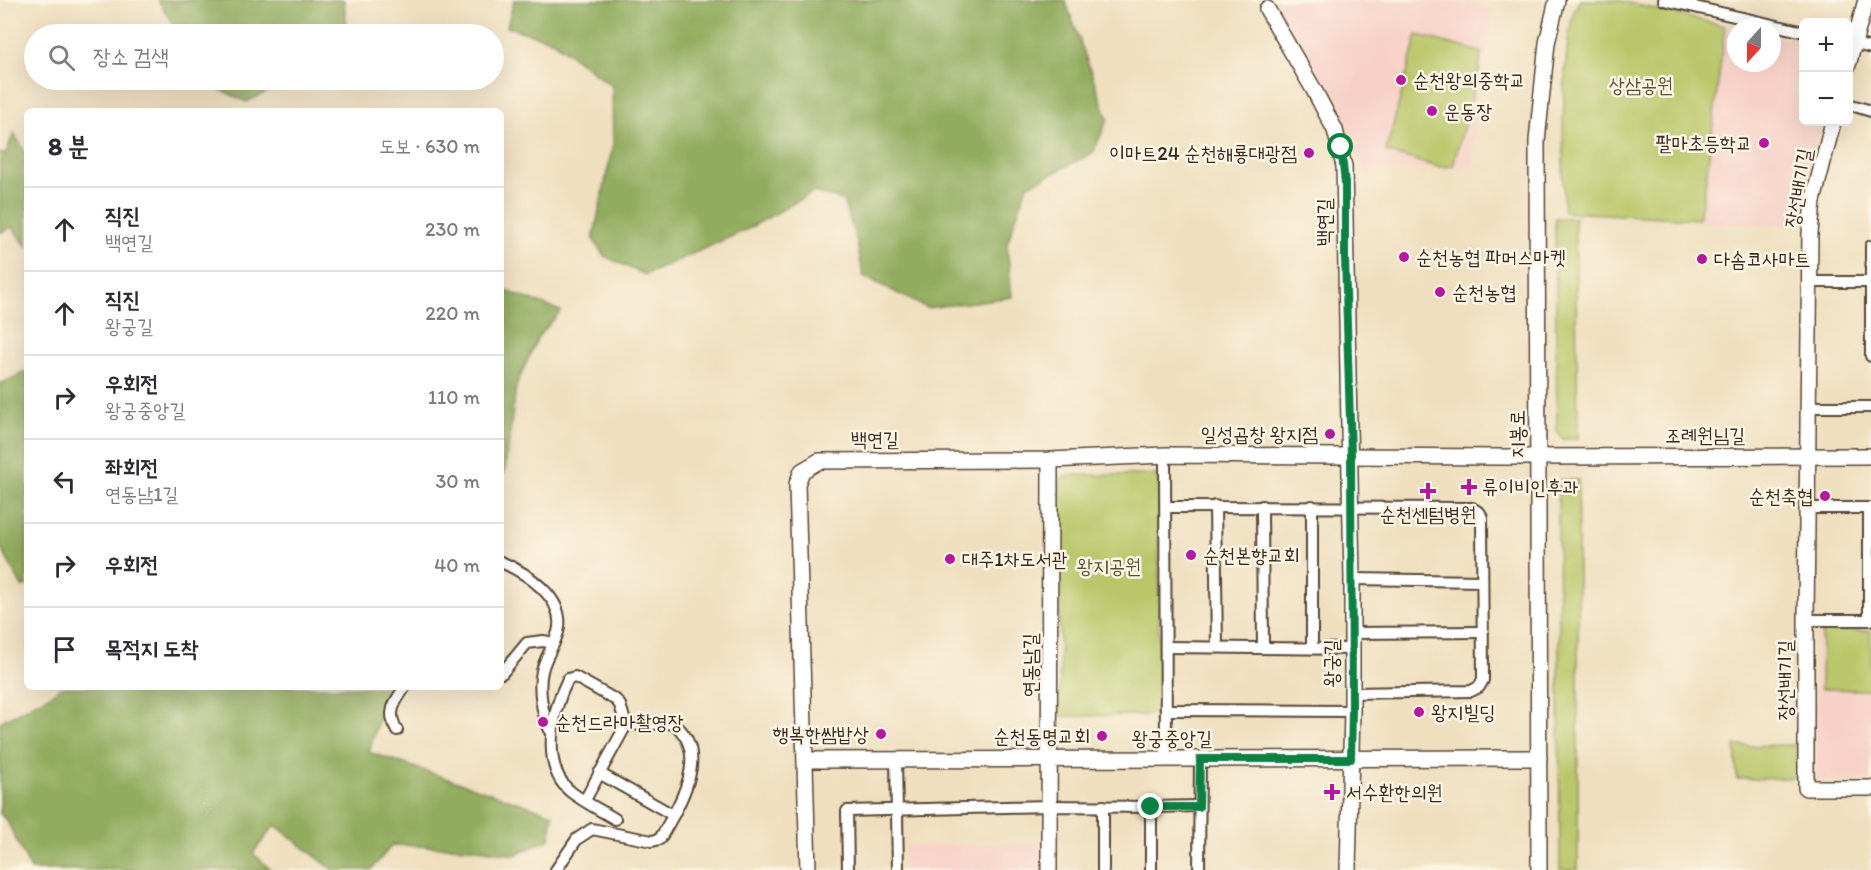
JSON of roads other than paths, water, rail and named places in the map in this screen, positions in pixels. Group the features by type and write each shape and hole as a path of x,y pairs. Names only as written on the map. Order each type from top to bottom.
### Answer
{"street":[{"name":"지봉로","path":"1539,870 1537,141 1546,53 1557,0"},
{"path":"1664,0 1799,31"},
{"path":"1853,36 1866,0"},
{"name":"백연길","path":"1263,3 1326,111 1341,147 1345,183 1351,455"},
{"path":"1853,43 1871,48"},
{"path":"1853,106 1871,111"},
{"name":"장선배기길","path":"1832,126 1813,201 1810,233 1806,788 1871,788"},
{"path":"1871,246 1871,356"},
{"path":"1810,282 1870,282"},
{"path":"1809,407 1871,407"},
{"name":"백연길","path":"808,870 797,484 802,471 819,461 1050,460 1165,455 1539,457"},
{"path":"1165,455 1166,759"},
{"name":"왕궁길","path":"1347,870 1352,711 1351,455"},
{"name":"조례원님길","path":"1539,457 1871,456"},
{"name":"연동남길","path":"1049,870 1050,460"},
{"path":"1215,506 1217,647"},
{"path":"1262,506 1263,648"},
{"path":"1166,507 1312,506 1476,509 1482,519 1483,680 1476,690 1352,693"},
{"path":"1312,506 1312,648"},
{"path":"1806,621 1870,620 1870,508 1808,508"},
{"path":"504,564 529,578 548,594 557,611 558,630 541,676 546,723 552,733"},
{"path":"1352,579 1482,581"},
{"path":"1166,647 1312,648 1352,641 1482,632"},
{"path":"504,671 527,643 543,641 554,643"},
{"path":"585,800 626,725 620,705 616,700 575,677 568,679 561,692 553,721 551,748 563,782 570,791 615,819"},
{"path":"397,730 391,719 391,711 395,700 403,690"},
{"path":"1166,710 1352,711"},
{"path":"556,870 577,839 592,830 652,841 660,839 685,794 692,769 689,747 681,729 673,723 626,725"},
{"name":"왕궁중앙길","path":"806,760 1539,758"},
{"path":"1199,870 1200,759"},
{"path":"896,760 898,870"},
{"path":"599,773 673,815"},
{"path":"848,870 847,811 1049,806 1199,807"},
{"path":"1103,806 1103,870"},
{"path":"1151,807 1151,870"}],"place":[{"name":"순천왕의중학교","path":"1401,80"},
{"name":"운동장","path":"1432,111"},
{"name":"팔마초등학교","path":"1764,143"},
{"name":"이마트24 순천해룡대광점","path":"1309,153"},
{"name":"순천농협 파머스마켓","path":"1404,257"},
{"name":"다솜코사마트","path":"1702,259"},
{"name":"순천농협","path":"1440,292"},
{"name":"일성곱창 왕지점","path":"1330,434"},
{"name":"류이비인후과","path":"1469,487"},
{"name":"순천센텀병원","path":"1428,491"},
{"name":"순천축협","path":"1825,496"},
{"name":"순천본향교회","path":"1191,555"},
{"name":"대주1차도서관","path":"950,559"},
{"name":"왕지빌딩","path":"1419,712"},
{"name":"순천드라마촬영장","path":"543,722"},
{"name":"행복한쌈밥상","path":"881,734"},
{"name":"순천동명교회","path":"1102,736"},
{"name":"서수환한의원","path":"1332,792"}],"park label":[{"name":"상삼공원","path":"1641,85"},
{"name":"왕지공원","path":"1109,566"}]}
